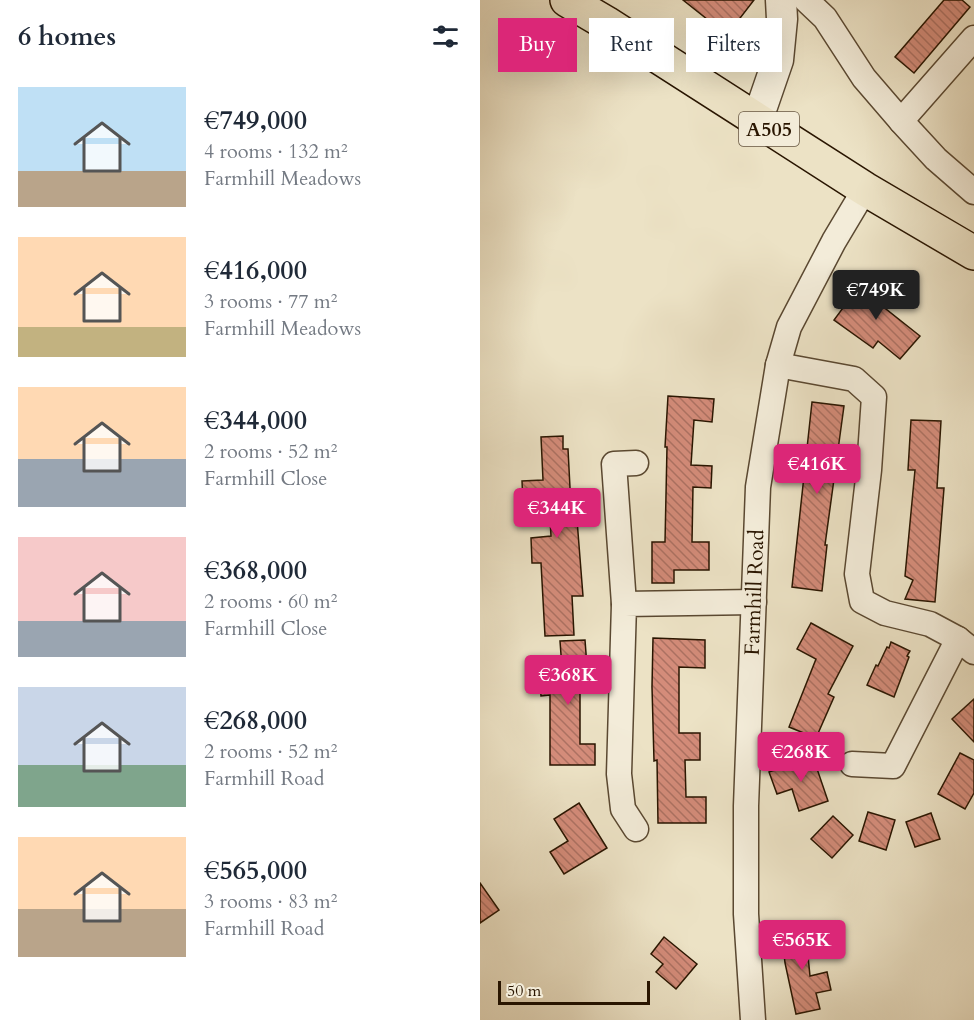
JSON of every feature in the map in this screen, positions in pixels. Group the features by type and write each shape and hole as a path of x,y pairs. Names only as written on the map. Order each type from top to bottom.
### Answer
{"highway":[{"name":"A505","path":"567,0 757,122 974,253"}],"street":[{"path":"757,122 778,60 782,0"},
{"path":"806,0 825,18 864,78 901,121 936,159 974,192"},
{"path":"901,121 974,38"},
{"name":"Farmhill Road","path":"753,1020 746,914 747,765 758,487 778,365 789,327 834,241 865,189"},
{"path":"778,365 854,379 874,397 870,470 857,574 862,601 885,613 930,624 966,646 893,766 852,764"},
{"path":"636,463 614,464 624,604 619,774 623,809 636,829"},
{"path":"624,604 753,602"}],"building":[{"path":"683,0 754,0 740,18 706,18"},
{"path":"944,0 962,0 970,7 914,73 895,57"},
{"path":"865,278 888,295 881,305 920,336 900,359 878,341 873,348 834,320"},
{"path":"668,396 714,399 712,422 694,420 691,465 712,466 711,488 693,487 692,542 709,542 709,570 674,570 674,583 652,583 652,542 665,542 667,447 665,447"},
{"path":"812,402 844,406 825,545 827,545 822,591 792,587"},
{"path":"911,420 941,421 937,488 944,488 935,602 905,599 913,580 905,576 915,470 908,470"},
{"path":"563,436 563,449 568,449 571,507 576,507 583,596 572,596 574,635 545,636 541,563 532,563 531,538 551,536 549,502 523,503 522,481 543,480 541,437"},
{"path":"811,623 853,646 828,694 834,697 816,738 789,727 816,659 797,649"},
{"path":"653,638 705,640 705,668 679,667 679,733 700,733 700,760 685,760 686,797 706,797 706,823 658,823 652,687"},
{"path":"585,640 589,693 580,693 580,744 595,744 595,765 550,765 550,695 541,696 539,670 562,668 560,641"},
{"path":"891,642 910,651 894,697 867,685 876,665 878,666"},
{"path":"974,699 974,742 952,719"},
{"path":"960,753 974,760 974,793 965,809 938,794"},
{"path":"813,757 828,801 799,811 792,789 777,794 769,772"},
{"path":"579,803 607,848 564,874 550,852 568,841 554,819"},
{"path":"868,812 895,820 886,850 859,841"},
{"path":"931,813 940,839 915,847 906,822"},
{"path":"833,816 853,835 832,858 811,839"},
{"path":"480,883 499,910 480,923"},
{"path":"805,926 810,976 827,972 831,990 816,993 820,1009 796,1014 785,963 781,928"},
{"path":"664,937 697,964 676,989 656,972 663,964 651,954"}]}
